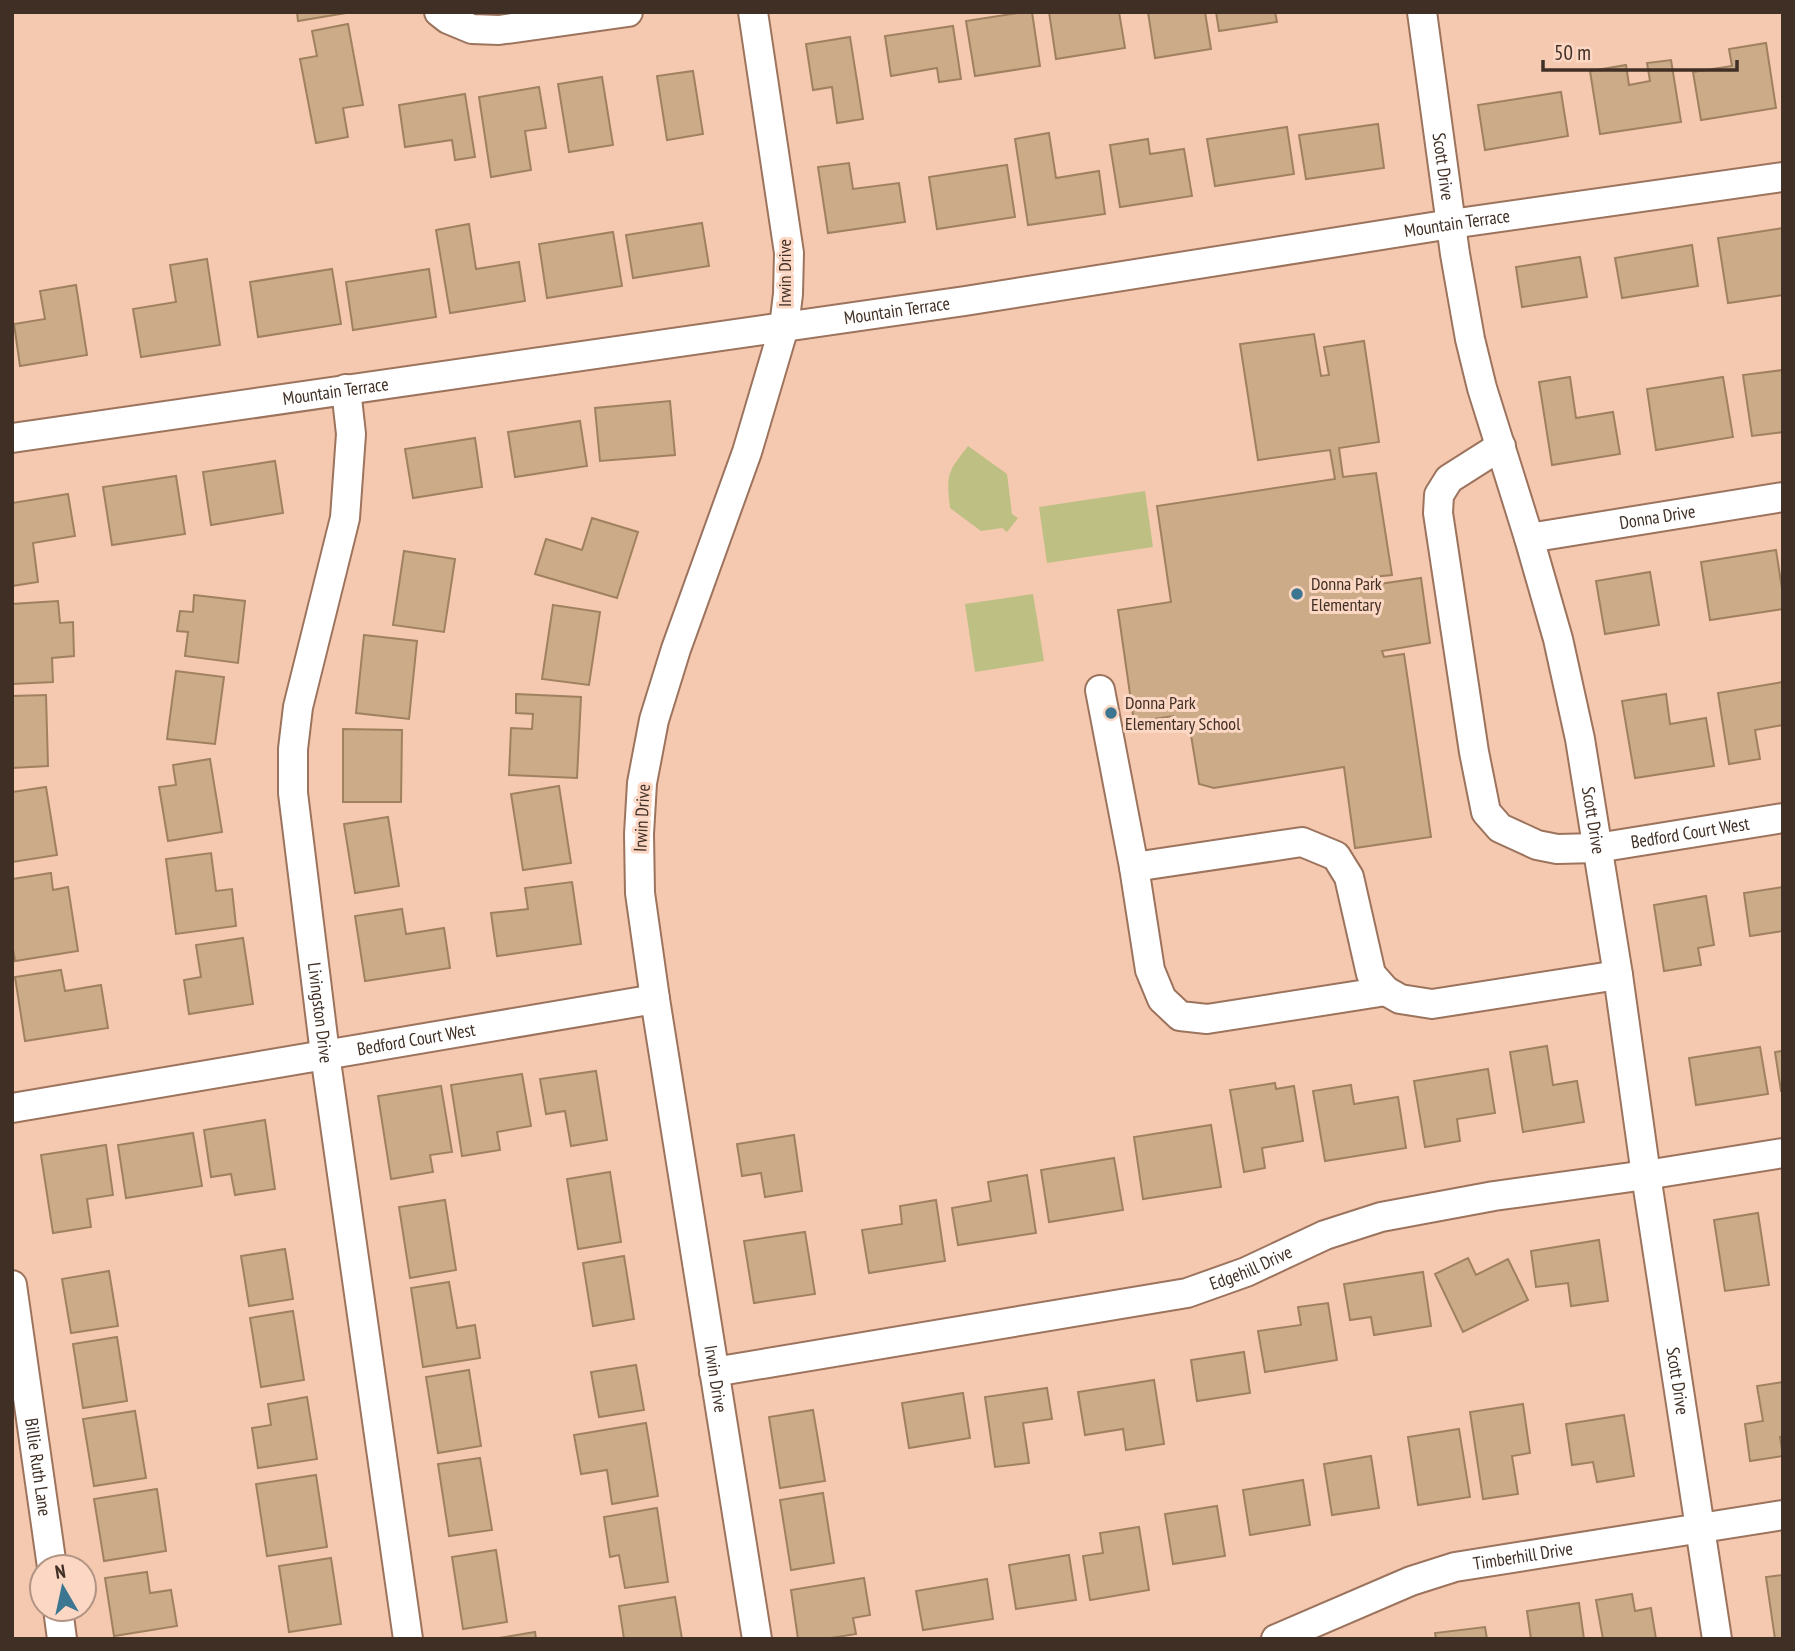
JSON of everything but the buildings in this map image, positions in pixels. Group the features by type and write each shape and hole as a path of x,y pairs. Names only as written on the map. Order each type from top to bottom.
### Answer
{"street":[{"path":"439,12 448,19 472,29 499,30 628,12"},
{"name":"Irwin Drive","path":"753,12 789,253 784,327 747,452 676,649 654,720 645,771 639,834 640,893 655,999 757,1639"},
{"name":"Scott Drive","path":"1422,12 1470,339 1482,388 1558,639 1580,739 1717,1639"},
{"name":"Mountain Terrace","path":"12,438 965,301 1451,224 1783,177"},
{"name":"Livingston Drive","path":"346,389 351,434 345,518 298,707 293,749 293,793 325,1054 408,1639"},
{"name":"Bedford Court West","path":"1501,446 1449,479 1439,495 1437,513 1474,752 1486,812 1500,828 1537,845 1557,849 1597,848 1783,818"},
{"name":"Donna Drive","path":"1529,538 1783,497"},
{"path":"1100,690 1134,867 1150,970 1162,999 1180,1016 1207,1019 1386,991"},
{"path":"1134,867 1302,842 1336,856 1349,877 1371,974 1386,991 1400,999 1432,1004 1618,975"},
{"name":"Bedford Court West","path":"12,1108 655,999"},
{"name":"Edgehill Drive","path":"714,1372 1187,1293 1246,1272 1325,1235 1381,1217 1494,1196 1783,1153"},
{"name":"Billie Ruth Lane","path":"12,1285 50,1553"},
{"name":"Timberhill Drive","path":"1276,1639 1411,1581 1455,1567 1783,1515"}],"green space":[{"path":"968,446 1007,474 1012,514 1018,518 1007,532 1002,528 981,531 950,508 950,474"},
{"path":"1145,491 1153,547 1047,563 1039,507"},
{"path":"1033,594 1044,661 975,672 965,604"}],"place":[{"name":"Donna Park Elementary","path":"1297,594"},
{"name":"Donna Park Elementary School","path":"1111,713"}]}
